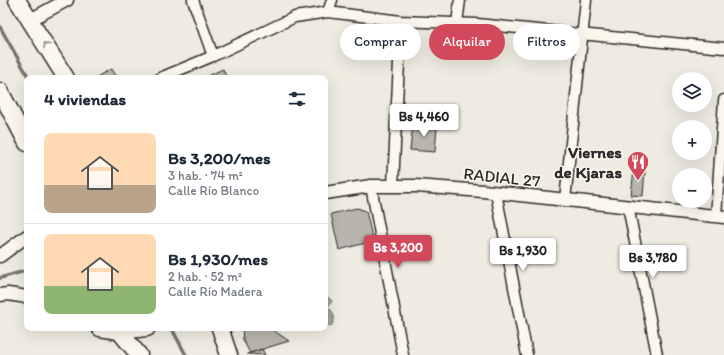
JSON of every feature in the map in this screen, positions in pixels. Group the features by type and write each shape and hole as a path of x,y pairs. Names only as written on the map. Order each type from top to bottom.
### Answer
{"highway":[{"path":"17,0 64,75"},
{"path":"0,91 5,111 24,139"},
{"path":"119,331 139,355"},
{"path":"221,331 229,355"}],"street":[{"path":"30,20 67,0"},
{"path":"193,0 213,56"},
{"path":"328,12 332,0"},
{"path":"457,23 460,0"},
{"path":"565,200 586,0"},
{"path":"167,75 213,56 295,18 328,12 401,21 457,23 724,48"},
{"path":"393,185 401,21"},
{"path":"720,216 724,100"},
{"name":"RADIAL 27","path":"328,193 370,186 393,185 496,193 720,216"},
{"path":"370,186 403,355"},
{"path":"496,193 527,355"},
{"path":"628,206 657,355"},
{"path":"0,256 24,238"},
{"path":"0,296 8,294 24,297"}],"shaded area":[{"path":"328,297 332,301 328,307"},
{"path":"328,307 332,311 334,318 331,326 328,325"}],"building":[{"path":"111,69 115,75 100,75"},
{"path":"223,69 226,75 210,75"},
{"path":"413,124 437,126 435,152 410,150"},
{"name":"Viernes de Kjaras","path":"634,169 645,170 643,196 631,195"},
{"path":"357,208 366,211 373,241 339,250 331,214"},
{"path":"242,331 274,331 289,341 250,353 243,340"},
{"path":"262,349 265,355 247,354"}],"waterway":[{"path":"0,27 27,75"},
{"path":"0,278 24,271"},
{"path":"173,331 186,355"}],"place":[{"name":"Viernes de Kjaras","path":"638,182"}]}
